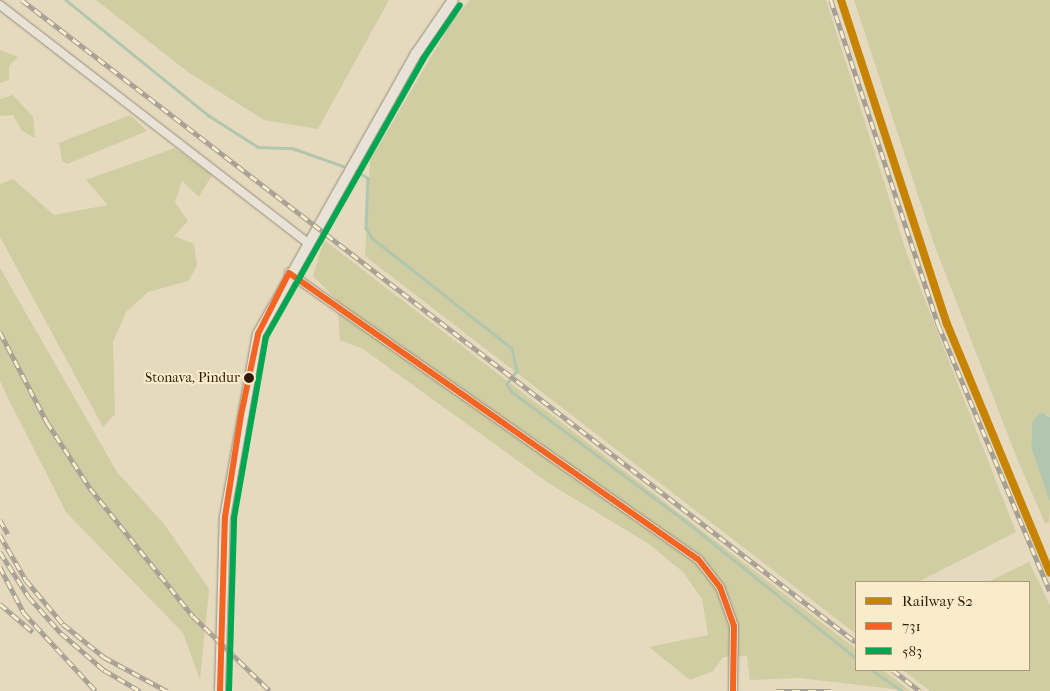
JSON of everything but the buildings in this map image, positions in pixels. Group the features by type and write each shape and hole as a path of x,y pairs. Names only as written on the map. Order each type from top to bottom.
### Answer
{"street":[{"path":"220,691 225,517 241,415 258,334 307,242 416,54 453,0"},
{"path":"0,5 307,242"},
{"path":"290,274 698,559 720,587 734,626 733,691"}],"shaded area":[{"path":"96,0 389,0 318,129 264,120 188,72"},
{"path":"470,0 826,0 907,254 1016,532 920,581 855,581 855,633 365,256 370,160 453,20"},
{"path":"854,0 1050,0 1050,417 1047,414 1032,423 1031,441 1050,502 1049,523 1045,523 1018,461 934,244"},
{"path":"0,50 18,57 9,66 9,80 0,83"},
{"path":"13,95 33,117 35,138 22,131 13,115 0,116 0,99"},
{"path":"130,115 147,131 67,164 62,161 59,143"},
{"path":"175,148 212,175 199,197 182,181 175,202 188,221 174,236 194,244 197,266 188,281 148,292 126,312 113,342 115,414 103,427 0,237 0,184 13,179 54,215 108,205 86,180"},
{"path":"324,240 855,648 855,671 884,671 910,691 799,678 750,680 747,656 723,657 713,671 690,680 649,647 708,635 702,599 683,572 649,544 550,484 363,349 340,340 337,300 313,276"},
{"path":"0,268 117,472 164,524 209,589 200,680 183,633 66,512 8,398 0,381"},
{"path":"1040,412 1050,417 1050,502 1031,447 1032,423"},
{"path":"1029,562 1050,605 1050,691 930,691 904,671 1030,671 1030,581 990,581"}],"waterway":[{"path":"66,0 208,115 258,147 292,148 343,166"},
{"path":"356,171 368,178 366,228 372,238 512,348 517,371 507,384 511,391 683,519 855,657"},
{"path":"873,671 902,691"}],"railway":[{"path":"22,0 855,641"},
{"path":"831,0 939,326 1050,591"},
{"path":"0,332 47,422 90,488 193,616 270,691"},
{"path":"0,520 8,534"},
{"path":"0,535 26,580 63,624 104,657 167,691"},
{"path":"0,552 29,597 61,633 104,670 140,691"},
{"path":"0,567 24,613 96,691"},
{"path":"0,604 33,632"},
{"path":"894,671 920,691"},
{"path":"776,691 831,691"}],"rail line":[{"name":"S2","path":"841,0 947,324 1050,573"}],"transit line":[{"name":"583","path":"229,691 234,518 266,337 423,59 460,5"},
{"name":"731","path":"289,273 698,559 720,587 734,626 733,691"},
{"name":"731","path":"220,691 225,517 241,415 258,334 289,273"}],"place":[{"name":"Stonava, Pindur","path":"249,378"}]}
